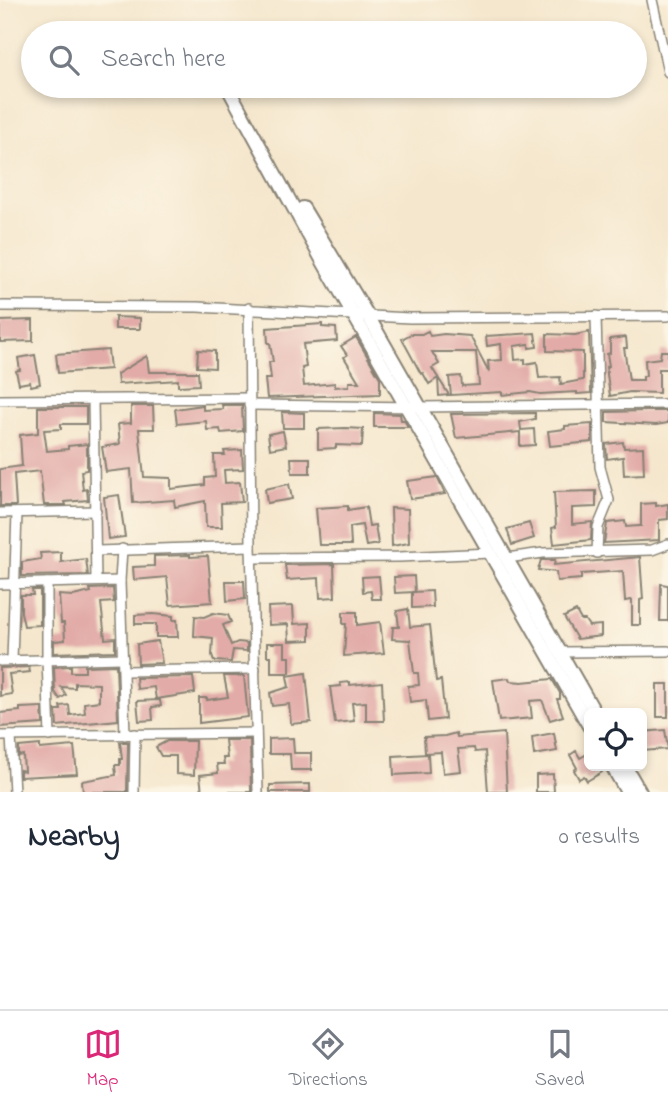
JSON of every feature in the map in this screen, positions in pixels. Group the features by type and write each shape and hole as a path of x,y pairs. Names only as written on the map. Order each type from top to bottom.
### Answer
{"street":[{"path":"652,0 668,72"},
{"path":"234,98 414,407 508,558 592,708"},
{"path":"242,98 361,316"},
{"path":"0,306 146,305 249,308 361,316 668,316"},
{"path":"249,308 251,546 258,792"},
{"path":"596,316 600,467 609,500 597,527 597,553"},
{"path":"0,400 249,401 414,407 668,404"},
{"path":"93,400 96,581"},
{"path":"414,407 491,553 584,717"},
{"path":"0,513 96,511"},
{"path":"12,660 17,513"},
{"path":"508,558 543,553 652,550 668,544"},
{"path":"97,551 251,546"},
{"path":"122,550 123,658 134,792"},
{"path":"252,558 491,553"},
{"path":"0,584 121,581"},
{"path":"47,583 50,736"},
{"path":"561,652 668,651"},
{"path":"0,661 123,658"},
{"path":"124,671 255,669"},
{"path":"0,736 256,733"},
{"path":"11,736 14,792"},
{"path":"615,771 627,792"},
{"path":"628,771 640,792"}],"building":[{"path":"115,317 140,318 140,329 115,329"},
{"path":"33,320 33,341 0,342 0,321"},
{"path":"322,324 322,327 336,328 337,341 303,344 306,367 302,368 304,386 335,383 335,387 349,386 349,382 359,382 344,357 347,355 341,346 356,337 380,378 380,394 267,398 265,379 271,379 269,362 273,362 267,328"},
{"path":"428,331 430,336 470,336 489,372 488,361 502,360 501,344 487,346 486,336 535,333 537,347 529,348 529,344 514,346 515,360 525,359 525,364 537,362 539,378 560,377 561,384 583,380 583,352 547,351 547,334 575,335 589,332 591,393 530,392 502,395 502,392 451,395 449,377 461,376 462,386 479,385 476,352 432,352 439,364 432,368 449,395 439,396 438,378 429,384 402,339 411,334"},
{"path":"626,337 627,348 624,348 629,380 643,380 643,376 646,376 645,360 660,358 661,351 668,351 668,369 659,369 659,393 630,392 610,396 606,367 609,366 607,354 610,353 610,339"},
{"path":"108,350 110,369 58,373 56,354"},
{"path":"198,350 215,351 215,368 197,367"},
{"path":"35,355 40,384 19,384 16,371 20,370 18,358"},
{"path":"147,356 149,372 198,372 199,385 178,386 178,380 118,384 117,374"},
{"path":"203,405 203,410 223,409 222,405 242,405 243,431 221,433 220,429 207,430 206,421 177,424 175,409"},
{"path":"131,406 153,406 154,429 139,429 144,477 171,478 171,489 205,485 205,478 215,477 214,455 225,455 224,451 242,450 243,469 224,470 225,483 240,482 242,502 221,503 222,527 206,527 205,501 175,507 174,500 133,503 131,469 106,472 102,447 120,444 118,424 131,423"},
{"path":"38,407 86,407 86,424 61,424 61,429 44,430 47,451 87,444 87,470 81,471 83,490 87,489 88,500 65,502 66,505 44,505 40,471 14,474 16,506 0,506 0,469 22,466 20,435 38,433"},
{"path":"668,411 668,423 656,425 606,422 606,412"},
{"path":"282,412 304,413 304,428 283,428"},
{"path":"374,413 400,414 401,420 404,420 408,427 374,427"},
{"path":"535,413 535,419 520,422 521,430 534,429 535,445 520,446 520,432 456,438 451,414"},
{"path":"592,424 592,442 550,446 548,431 565,429 565,426"},
{"path":"318,429 363,429 362,446 336,445 336,448 318,449"},
{"path":"283,431 286,446 270,449 268,434"},
{"path":"623,442 624,448 643,447 644,474 624,475 623,457 607,459 606,444"},
{"path":"291,458 310,458 310,473 292,473"},
{"path":"437,477 445,494 410,499 407,481"},
{"path":"289,484 292,499 267,503 265,489"},
{"path":"596,491 596,507 572,508 572,524 592,522 591,540 554,544 554,492"},
{"path":"119,495 125,537 108,539 104,497"},
{"path":"656,503 656,506 668,504 668,519 659,520 659,540 604,543 607,523 625,521 626,527 641,526 641,504"},
{"path":"348,506 348,510 366,507 369,526 375,525 378,544 366,546 362,525 350,527 351,545 319,545 316,508"},
{"path":"391,508 408,509 409,543 392,546"},
{"path":"529,523 534,538 512,545 507,529"},
{"path":"61,552 61,562 86,559 88,575 22,576 22,562 41,559 40,553"},
{"path":"154,556 208,556 212,602 170,605 167,577 134,580 133,567 154,566"},
{"path":"640,557 643,599 640,600 640,625 632,625 632,600 625,601 623,571 581,574 581,579 557,581 556,572 538,570 541,560 555,560 554,565"},
{"path":"334,564 335,597 320,598 319,578 287,580 285,565"},
{"path":"379,576 381,599 372,599 371,591 363,592 362,577"},
{"path":"414,576 415,592 395,593 394,577"},
{"path":"226,581 244,581 245,599 227,601"},
{"path":"661,584 668,585 668,621 660,621"},
{"path":"113,588 114,602 101,603 105,639 115,638 115,651 54,653 54,641 65,640 59,595 73,596 91,592 90,589"},
{"path":"32,590 40,590 40,625 24,626 21,595 33,595"},
{"path":"432,591 433,607 412,608 412,592"},
{"path":"293,606 294,624 310,623 310,640 289,641 288,624 269,625 268,607"},
{"path":"408,609 410,627 430,625 436,681 441,680 445,719 428,721 426,700 410,702 408,686 419,685 418,673 414,673 410,640 392,639 393,627 399,627 397,611"},
{"path":"576,611 581,620 585,620 589,626 601,625 601,636 577,639 564,617"},
{"path":"343,612 357,612 357,625 380,622 384,653 344,656 346,624 343,624"},
{"path":"213,613 228,615 231,622 223,625 231,645 238,642 247,643 247,651 233,650 231,662 214,661 213,638 194,636 195,616 204,617"},
{"path":"135,615 173,616 173,620 177,620 178,637 156,637 156,624 135,624"},
{"path":"158,641 162,663 138,664 137,644"},
{"path":"267,643 285,643 285,657 290,657 290,673 271,673 271,656 267,656"},
{"path":"116,665 118,720 57,726 56,710 61,710 60,706 69,705 70,715 85,713 84,703 99,701 99,684 75,683 75,688 61,687 66,695 60,699 55,692 54,667 71,666 71,672 85,672 85,666"},
{"path":"29,667 30,672 9,674 12,694 0,696 0,668"},
{"path":"306,673 311,722 291,724 289,704 272,706 270,693 289,687 287,676"},
{"path":"224,676 244,676 248,717 199,723 199,698 207,700 228,697"},
{"path":"193,677 195,693 156,699 154,687 137,689 136,678"},
{"path":"509,678 510,681 522,682 552,679 560,693 560,699 557,699 563,716 550,720 542,700 530,701 532,718 499,721 493,680"},
{"path":"350,682 350,685 382,682 384,721 366,721 366,702 352,703 354,721 335,723 330,687"},
{"path":"657,684 668,684 668,717 657,717"},
{"path":"160,700 161,706 152,707 153,720 139,721 137,701"},
{"path":"42,707 43,724 0,727 0,713 20,711 20,708"},
{"path":"665,730 668,749 647,751 647,732"},
{"path":"456,733 457,737 504,733 507,792 488,792 485,751 475,752 474,748 458,749 461,771 443,773 441,752 425,753 424,737"},
{"path":"554,733 557,751 534,755 532,737"},
{"path":"293,738 294,753 311,753 311,770 291,770 290,754 269,754 269,739"},
{"path":"225,740 250,740 251,792 202,792 200,775 218,773 217,764 224,764 223,758 227,758"},
{"path":"167,741 195,741 194,775 176,774 176,756 161,756 156,747"},
{"path":"120,742 128,742 127,792 83,792 82,781 116,775 115,765 120,765 122,759"},
{"path":"40,745 40,749 74,746 77,774 20,777 20,770 24,771 23,755 19,756 19,747"},
{"path":"576,751 580,758 584,756 584,771 602,772 587,781 584,776 579,779 570,755"},
{"path":"428,754 429,773 394,775 393,756"},
{"path":"553,774 554,792 536,792 536,775"},
{"path":"310,784 310,792 270,792 270,785"}]}
